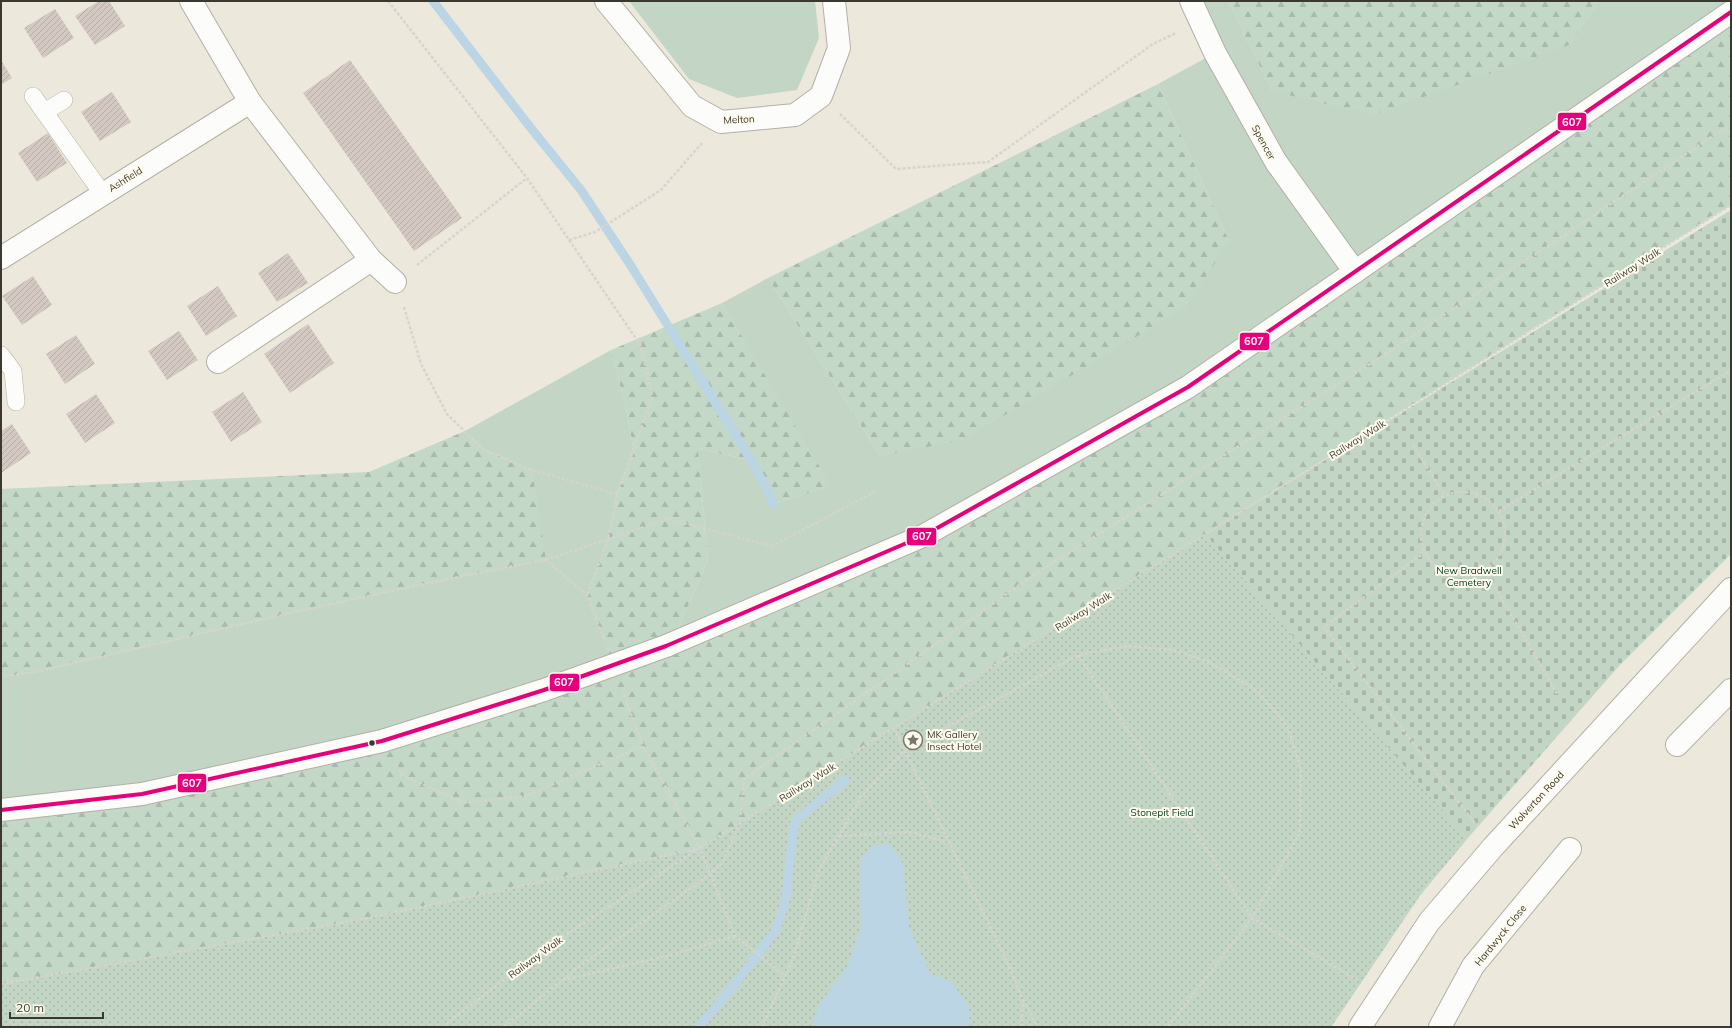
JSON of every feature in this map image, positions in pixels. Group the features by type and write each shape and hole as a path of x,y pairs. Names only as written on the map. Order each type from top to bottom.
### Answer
{"street":[{"path":"191,1 250,102 371,260 395,282"},
{"name":"Melton","path":"606,1 692,106 721,122 795,115 821,96"},
{"path":"821,96 839,48 834,1"},
{"name":"Spencer","path":"1191,1 1215,53 1276,162 1354,272"},
{"path":"1,810 142,794 382,742 544,690 666,646 923,536 1188,386 1731,12"},
{"name":"Ashfield","path":"1,258 102,193 250,102"},
{"path":"218,362 371,260"},
{"name":"Wolverton Road","path":"1360,1027 1429,922 1493,847 1731,589"},
{"path":"1677,745 1731,690"},
{"name":"Hardwyck Close","path":"1440,1027 1474,966 1570,850"}],"lane":[{"path":"33,96 102,193"},
{"path":"45,112 64,100"},
{"path":"1,355 13,371 16,402"}],"path":[{"path":"388,1 527,178 641,346 652,398 617,494 608,539 587,595"},
{"path":"821,96 896,169 988,162 1154,44 1200,22"},
{"path":"568,240 596,232 661,190 721,122"},
{"path":"504,1027 581,965 722,864 740,823 744,779 1035,574 1381,357 1731,124"},
{"path":"527,178 395,282 409,321 421,364 447,414 484,450 532,470 617,494"},
{"name":"Railway Walk","path":"442,1027 551,944 700,848 1731,205"},
{"path":"1499,511 1731,370"},
{"path":"1413,445 1445,496"},
{"path":"1,677 35,672 288,614 481,572 546,560 668,519 772,546 876,491"},
{"path":"1456,492 1468,492 1491,502 1499,511 1504,524 1505,537 1502,551 1495,562 1472,576 1457,576 1444,572 1433,564 1425,552 1421,539 1421,526 1426,514 1434,504 1445,496 1456,492"},
{"path":"1425,552 1324,627 1493,847"},
{"path":"546,560 587,595 605,643"},
{"path":"1484,570 1558,696"},
{"path":"762,1027 793,959 819,870 861,797 905,750 1078,655 1127,646 1174,650 1208,662 1259,692 1288,728 1301,769 1300,832 1252,918 1168,1027"},
{"path":"1078,655 1252,918 1381,994"},
{"path":"621,687 643,746 700,848 709,874 735,936 785,976"},
{"path":"894,728 1009,966 1023,1000 1038,1027"},
{"path":"382,742 402,775 463,803 526,796 643,746"},
{"path":"838,836 911,832 951,844"},
{"path":"1,984 364,920 700,848"},
{"path":"561,981 671,955 735,936"},
{"path":"1021,1027 1023,1000"}],"green space":[{"path":"629,1 815,1 819,38 797,90 737,98 689,79"},
{"path":"1191,1 1228,1 1272,91 1569,45 1599,1 1731,1 1731,10 1188,387 923,536 668,652 708,560 698,449 751,460 773,504 830,486 722,303 768,278 880,456 1229,241 1158,84 1215,53"},
{"path":"1228,1 1599,1 1569,45 1373,115 1272,91"},
{"path":"1731,10 1731,205 1205,534 1467,839 1421,894 1331,1027 757,910 86,970 1,984 1,810 142,794 615,672 587,595 608,539 617,494 634,452 626,408 611,350 722,303 831,486 773,504 770,495 751,460 698,449 708,560 668,652 923,536 1188,387"},
{"path":"1158,84 1229,241 1186,307 963,440 880,456 768,278"},
{"name":"New Bradwell Cemetery","path":"1731,210 1731,554 1619,666 1467,839 1205,534"},
{"path":"611,350 626,408 634,452 617,494 608,539 602,636 615,672 382,741 1,810 1,677 35,672 353,599 545,560 532,470 484,450 465,431"},
{"path":"465,431 484,450 532,470 546,560 354,599 35,672 1,677 1,489 369,472"},
{"name":"Stonepit Field","path":"1205,534 1467,839 1421,894 1331,1027 1,1027 1,984 364,919 700,848"}],"water":[{"path":"890,844 903,864 909,927 930,974 951,981 969,1007 970,1027 812,1027 819,1004 847,967 861,927 859,877 861,859 871,846"}],"building":[{"path":"99,1 109,1 125,26 95,45 75,16"},
{"path":"55,9 74,38 43,58 24,28"},
{"path":"1,60 12,78 1,85"},
{"path":"350,60 462,218 414,251 303,93"},
{"path":"112,92 131,122 100,141 81,112"},
{"path":"48,133 67,163 37,182 18,153"},
{"path":"288,253 308,283 277,302 258,273"},
{"path":"33,276 52,305 22,325 2,296"},
{"path":"218,286 237,316 206,336 187,306"},
{"path":"308,324 334,363 290,393 264,354"},
{"path":"179,331 198,360 167,380 148,351"},
{"path":"76,335 95,364 65,384 46,354"},
{"path":"243,392 262,422 231,442 212,412"},
{"path":"96,394 115,423 85,443 66,414"},
{"path":"12,424 31,453 1,473 1,431"}],"waterway":[{"path":"433,1 530,127 581,190 631,266 751,460 770,495 773,504"},
{"path":"699,1027 735,984 776,930 786,898 795,821 845,780"}],"transit line":[{"name":"607","path":"1,810 142,794 382,741 544,690 666,646 923,536 1188,387 1731,12"}],"place":[{"name":"MK Gallery Insect Hotel","path":"913,740"}]}
